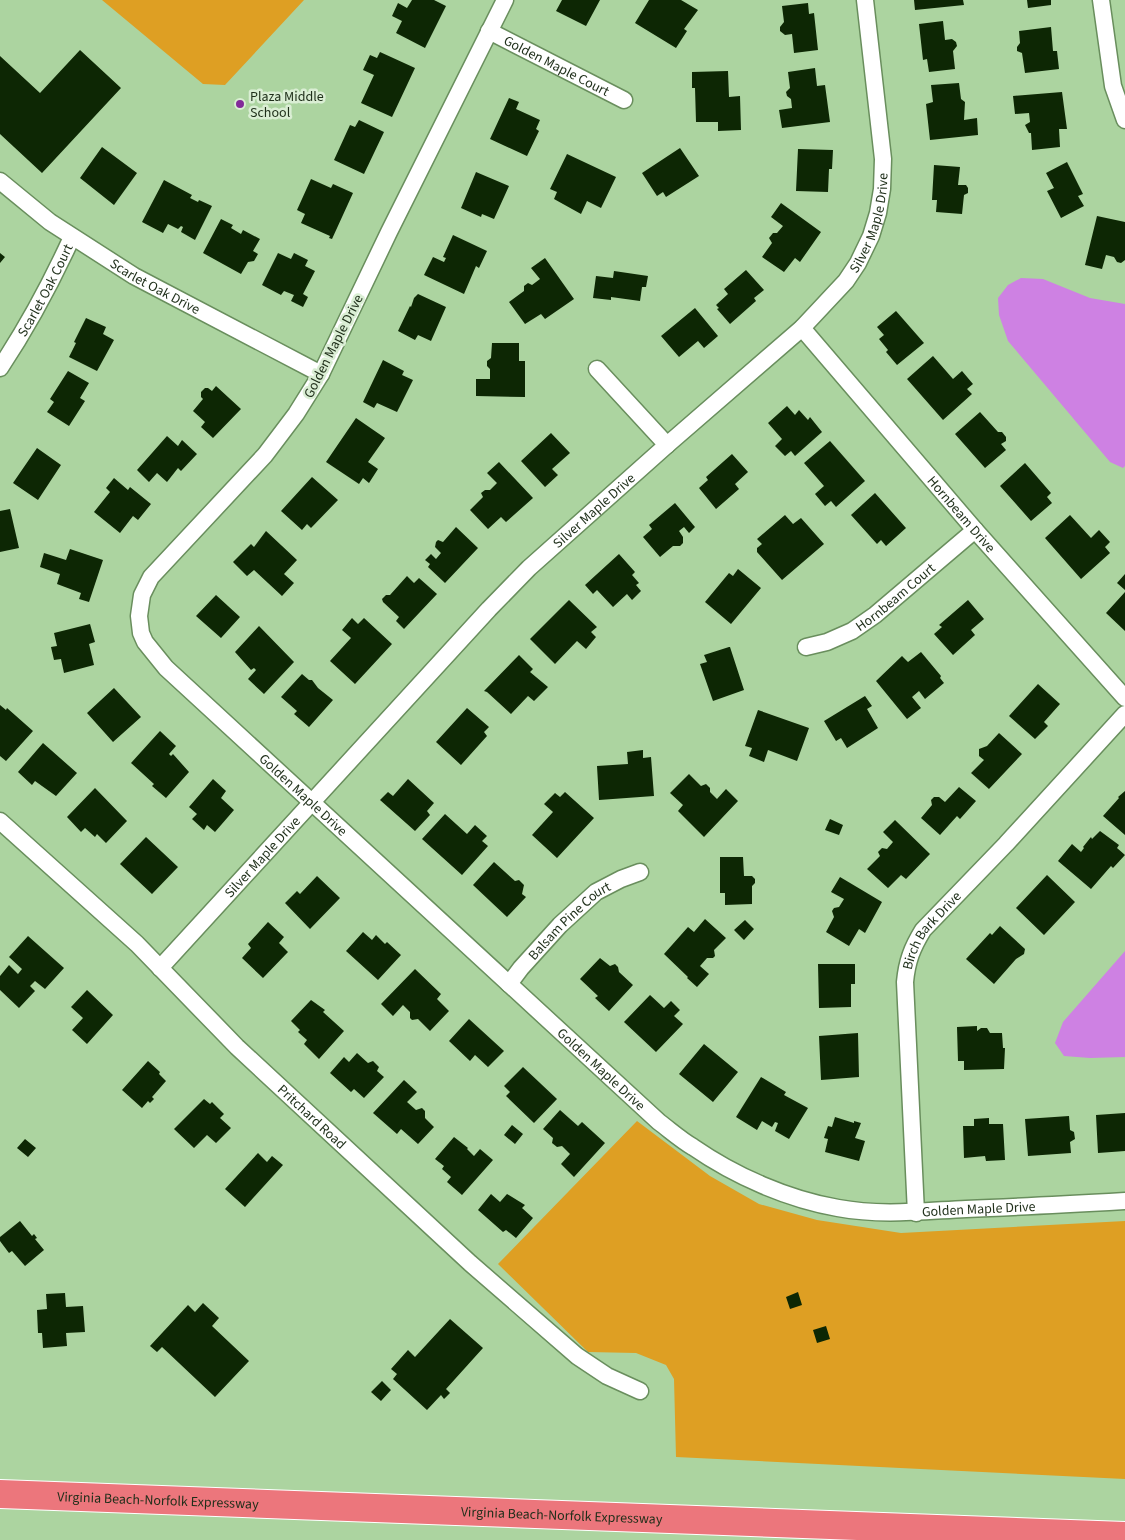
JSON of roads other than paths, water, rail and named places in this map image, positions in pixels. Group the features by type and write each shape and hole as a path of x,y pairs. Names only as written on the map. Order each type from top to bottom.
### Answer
{"highway":[{"name":"Virginia Beach-Norfolk Expressway","path":"0,1494 1125,1536"}],"street":[{"name":"Golden Maple Drive","path":"505,0 389,232 321,374 296,414 265,455 151,577 142,595 139,616 141,632 145,642 166,668 660,1122 693,1148 767,1187 838,1208 880,1213 916,1213 1125,1201"},
{"name":"Silver Maple Drive","path":"160,968 529,568 802,328 846,281 858,263 871,236 878,213 882,189 883,159 865,0"},
{"path":"1101,0 1102,19 1113,86 1125,120"},
{"name":"Golden Maple Court","path":"490,31 624,100"},
{"name":"Scarlet Oak Drive","path":"0,180 50,222 134,276 321,374"},
{"name":"Scarlet Oak Court","path":"0,368 52,280 72,237"},
{"name":"Hornbeam Drive","path":"802,328 975,530 1125,698"},
{"path":"597,369 667,445"},
{"name":"Hornbeam Court","path":"806,647 827,642 875,616 975,530"},
{"name":"Birch Bark Drive","path":"916,1213 905,982 907,966 913,947 923,930 1006,844 1125,714"},
{"name":"Pritchard Road","path":"0,821 137,944 237,1047 470,1264 577,1356 607,1376 640,1390"},
{"name":"Balsam Pine Court","path":"509,984 560,925 596,892 640,872"}],"place":[{"name":"Plaza Middle School","path":"240,104"}]}
